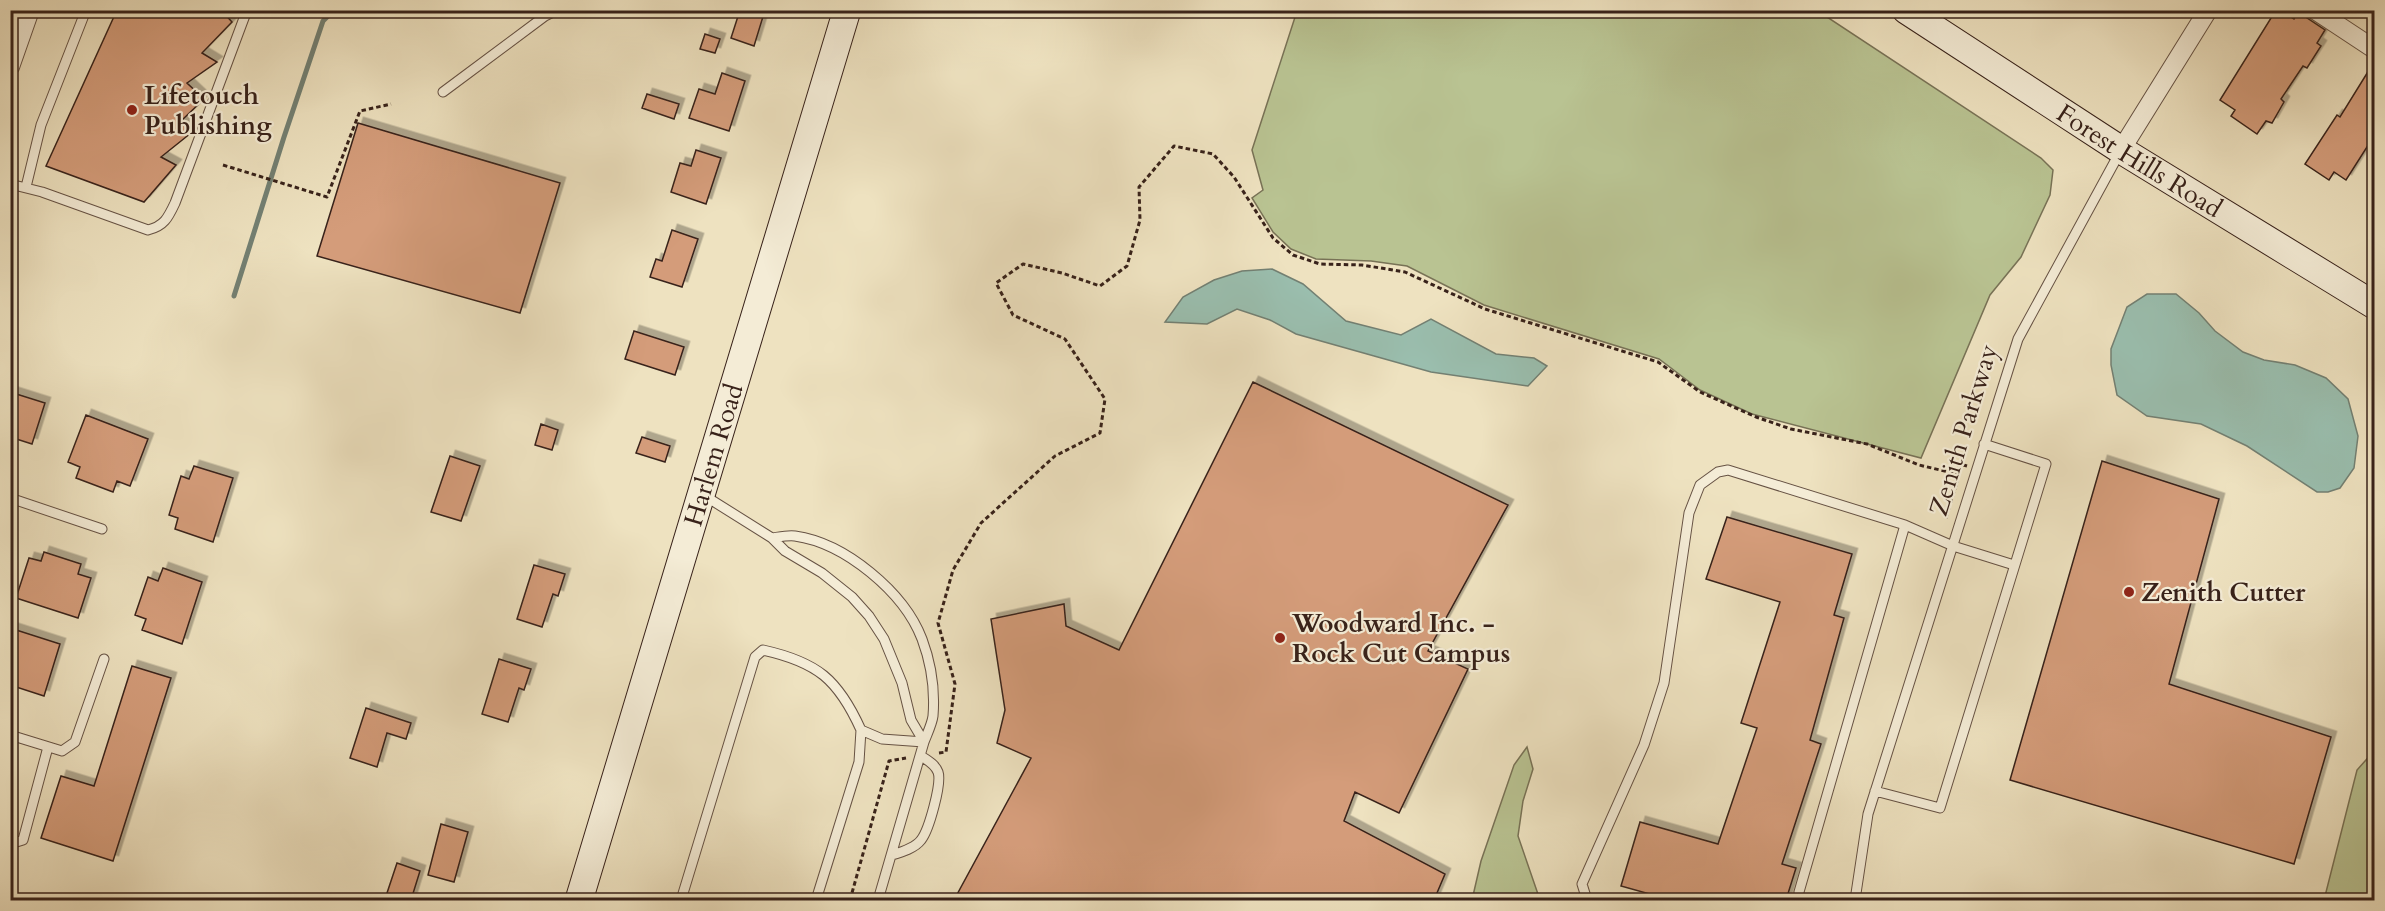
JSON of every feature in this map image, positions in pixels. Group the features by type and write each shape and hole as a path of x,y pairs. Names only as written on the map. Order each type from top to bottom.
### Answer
{"main road":[{"name":"Harlem Road","path":"579,900 847,10"},
{"name":"Forest Hills Road","path":"1906,10 2121,150 2374,305"}],"street":[{"path":"10,67 30,10"},
{"name":"Zenith Parkway","path":"2121,150 2208,10"},
{"path":"2315,10 2374,49"}],"lane":[{"path":"26,187 41,125 86,10"},
{"path":"10,184 26,187 148,230 160,227 175,203 247,10"},
{"path":"443,92 545,16 557,10"},
{"name":"Zenith Parkway","path":"1855,900 1868,814 2018,339 2121,150"},
{"path":"1875,791 1940,808 2046,464 1984,444"},
{"path":"1587,900 1582,884 1644,745 1664,683 1689,513 1700,485 1718,472 1728,470 1905,525 1953,546 2014,565"},
{"path":"702,494 772,538 785,551 838,584 868,616 884,639 895,662 911,720 924,742"},
{"path":"10,498 102,529"},
{"path":"1799,900 1799,892 1905,525"},
{"path":"772,538 794,536 820,543 861,565 899,601 917,628 928,658 933,718 878,900"},
{"path":"681,900 754,657 763,650 792,656 821,672 847,700 861,730 859,762 816,900"},
{"path":"10,735 62,752 75,742 104,659"},
{"path":"861,730 882,739 924,742"},
{"path":"10,844 23,840 48,747"},
{"path":"892,855 920,842 926,830 939,783 938,771 921,756"}],"path":[{"path":"224,165 327,197 360,111 390,104"},
{"path":"850,900 889,761 946,752 955,684 938,623 953,570 981,523 1055,456 1100,433 1105,399 1065,339 1013,315 996,283 1023,264 1062,273 1100,286 1127,266 1140,220 1139,187 1174,147 1212,154 1234,177 1273,238 1293,255 1320,264 1362,265 1405,272 1485,309 1658,362 1700,392 1756,417 1791,429 1868,444 1919,465 1956,474 1960,464 1977,470"}],"shaded area":[{"path":"1297,11 1818,11 2041,158 2053,170 2050,195 2021,257 1990,295 1921,458 1752,414 1700,390 1659,359 1484,305 1407,266 1371,261 1316,259 1291,249 1273,232 1252,198 1263,190 1252,150"},
{"path":"1272,269 1303,284 1346,321 1401,335 1431,319 1496,354 1534,358 1547,366 1528,386 1431,372 1296,334 1270,320 1237,309 1207,324 1165,322 1183,297 1214,280 1242,271"},
{"path":"2147,294 2176,294 2199,313 2215,331 2243,352 2264,360 2295,365 2326,378 2348,399 2358,436 2354,468 2340,488 2328,492 2317,492 2247,446 2201,424 2147,416 2117,395 2111,365 2111,349 2127,307"},
{"path":"1527,747 1533,769 1523,801 1518,836 1540,900 1472,900 1481,861 1514,765"},
{"path":"2374,751 2374,900 2324,900 2357,770"}],"building":[{"name":"Lifetouch Publishing","path":"117,10 221,10 232,22 202,53 217,62 187,83 204,99 181,121 191,133 161,157 176,165 144,202 46,166"},
{"path":"740,10 765,10 754,46 731,38"},
{"path":"2276,10 2294,19 2298,12 2325,30 2317,43 2321,46 2307,68 2303,66 2281,99 2284,102 2272,123 2266,121 2257,134 2231,116 2235,110 2220,100"},
{"path":"705,34 720,39 715,53 700,49"},
{"path":"2374,62 2374,136 2346,180 2334,172 2329,180 2305,164 2337,115 2340,117"},
{"path":"722,73 745,81 729,131 689,118 699,89 715,94"},
{"path":"647,94 679,104 674,119 642,108"},
{"path":"358,123 560,183 520,313 317,256"},
{"path":"696,150 721,158 706,204 671,192 680,163 691,166"},
{"path":"672,230 698,239 682,287 650,277 656,259 662,261"},
{"path":"634,331 684,347 675,375 625,359"},
{"name":"Woodward Inc. - Rock Cut Campus","path":"1253,382 1508,505 1428,651 1468,669 1399,813 1355,792 1344,821 1445,874 1434,900 954,900 1031,758 997,743 1005,710 991,619 1064,604 1066,626 1119,650"},
{"path":"10,392 45,403 32,444 10,437"},
{"path":"86,415 148,439 130,486 117,481 113,492 76,478 80,467 68,462"},
{"path":"541,424 558,430 552,450 535,445"},
{"path":"642,437 670,446 665,462 636,453"},
{"path":"450,456 480,466 461,521 431,512"},
{"name":"Zenith Cutter","path":"2102,461 2219,499 2169,684 2331,737 2294,864 2010,780"},
{"path":"194,466 233,478 213,542 175,529 178,518 169,515 181,476 189,479"},
{"path":"1727,517 1852,554 1834,615 1844,618 1810,740 1821,744 1782,864 1796,868 1786,900 1671,900 1621,886 1640,822 1718,844 1757,728 1741,723 1780,602 1706,579"},
{"path":"44,552 81,564 78,574 91,578 78,618 16,598 29,558 41,561"},
{"path":"534,565 565,574 558,596 553,594 542,627 517,619"},
{"path":"163,568 202,582 182,644 142,630 146,619 135,615 148,577 158,581"},
{"path":"10,628 60,644 44,696 10,685"},
{"path":"499,659 531,669 524,690 519,688 508,722 482,714"},
{"path":"132,666 171,678 113,861 41,838 61,776 94,786"},
{"path":"366,708 411,723 406,739 387,733 377,767 350,758"},
{"path":"441,824 468,832 454,882 428,875"},
{"path":"397,863 420,871 411,900 386,896"}],"waterway":[{"path":"234,296 323,21 334,10"}],"place":[{"name":"Lifetouch Publishing","path":"132,110"},
{"name":"Zenith Cutter","path":"2129,592"},
{"name":"Woodward Inc. - Rock Cut Campus","path":"1280,638"}]}
